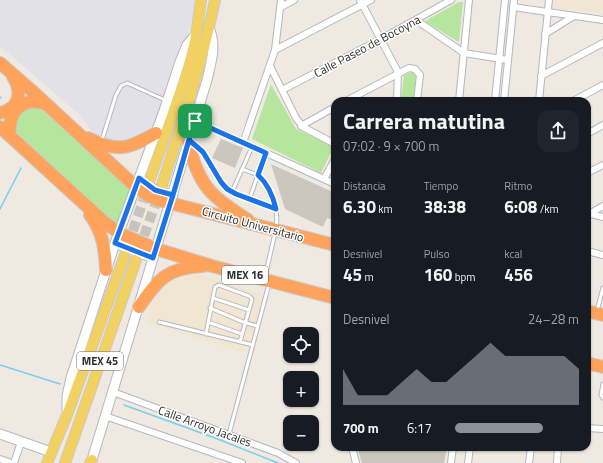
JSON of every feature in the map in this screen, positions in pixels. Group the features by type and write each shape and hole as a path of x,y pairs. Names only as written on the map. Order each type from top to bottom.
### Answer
{"highway":[{"name":"Circuito Universitario","path":"0,63 79,134 137,182 153,198 172,199 255,225 331,245"},
{"path":"0,113 10,109 14,105 19,93 19,87 10,72"},
{"path":"10,136 10,122 12,116 19,108 30,102 46,104"},
{"name":"MEX 45","path":"0,127 78,198 96,222 105,248 106,270"},
{"path":"79,134 101,144 120,148 137,144 156,133"},
{"path":"188,141 194,166 200,179 208,190 218,200 255,225"},
{"name":"MEX 16","path":"78,198 117,238 154,253 212,266 331,297"},
{"path":"138,307 151,289 161,279 170,273 180,269 212,266"},
{"path":"591,364 603,367"}],"main road":[{"path":"150,179 186,76 195,42 201,0"},
{"path":"162,184 192,92 215,0"},
{"path":"172,199 207,80 213,50 213,36 209,28"},
{"path":"106,270 187,45 196,34"},
{"name":"MEX 45","path":"91,462 154,253 172,199"},
{"name":"MEX 45","path":"47,463 67,415 125,255"},
{"name":"MEX 45","path":"65,463 136,260"},
{"name":"MEX 45","path":"67,415 67,396 71,378 106,270"},
{"path":"0,434 51,452"}],"street":[{"path":"243,143 275,50 281,0"},
{"path":"281,7 294,0"},
{"path":"275,50 361,2 371,0"},
{"name":"Calle Paseo de Bocoyna","path":"282,90 382,39 451,0"},
{"path":"459,97 469,0"},
{"path":"495,97 505,0"},
{"path":"504,97 514,0"},
{"path":"539,97 549,0"},
{"path":"361,2 382,39 398,72 397,97"},
{"path":"513,7 603,20"},
{"path":"545,34 574,16"},
{"path":"416,20 464,53 508,60"},
{"path":"541,76 603,43"},
{"path":"270,66 301,126 331,142"},
{"path":"353,97 398,72 409,68 418,72 420,75 417,97"},
{"path":"580,97 603,85"},
{"path":"301,126 331,109"},
{"path":"195,121 331,182"},
{"path":"591,132 603,125"},
{"path":"591,171 603,165"},
{"path":"324,179 331,167"},
{"path":"591,212 603,206"},
{"path":"591,214 603,217"},
{"path":"591,252 603,255"},
{"name":"Calle Arroyo Jacales","path":"113,392 278,452 296,463"},
{"path":"105,416 242,463"},
{"path":"591,428 603,430"},
{"path":"14,463 22,442"},
{"path":"353,451 356,463"},
{"path":"451,463 452,451"},
{"path":"468,463 470,451"},
{"path":"529,463 530,451"},
{"path":"557,463 558,451"},
{"path":"0,459 11,463"}],"lane":[{"path":"101,144 116,95 122,84 127,83 167,101"},
{"path":"188,141 203,152 221,182 232,192 249,200 276,209"},
{"path":"232,192 252,147"},
{"path":"249,200 266,153"},
{"path":"229,434 257,326 278,214 270,190 265,182 258,175 242,169"},
{"path":"206,334 210,308 215,288 218,285 249,296 252,300 240,342"},
{"path":"596,313 603,288"},
{"path":"213,298 249,310"},
{"path":"210,308 257,326"},
{"path":"159,322 252,345"},
{"path":"208,322 242,334"},
{"path":"603,385 601,395 603,398"}],"shaded area":[{"path":"0,0 197,0 196,9 162,111 146,138 121,146 95,135 80,115 0,46"},
{"path":"555,0 603,0 603,14 554,7"},
{"path":"192,272 265,295 246,353 146,322 153,297 169,281"}],"green space":[{"path":"459,2 463,2 459,41 457,41 426,22"},
{"path":"412,72 416,75 413,97 401,97 404,75"},
{"path":"271,84 296,129 331,146 331,152 321,173 252,139"},
{"path":"38,106 132,191 118,228 14,130 16,115 23,107"}],"building":[{"path":"221,139 243,148 235,168 212,158"},
{"path":"271,164 331,191 331,220 327,218 323,227 285,209"},
{"path":"358,451 446,451 444,463 362,463"}],"waterway":[{"path":"0,209 21,168"},
{"path":"0,365 60,384"},
{"path":"124,405 278,463"}],"tunnel":[{"path":"128,245 148,187"},
{"path":"139,250 159,194"}],"route":[{"path":"195,121 188,143 173,195 153,258 115,243 139,178 155,190 173,195 189,140 200,148 208,158 221,182 227,189 236,194 276,209 270,190 262,178 258,175 266,153 195,121"}]}
